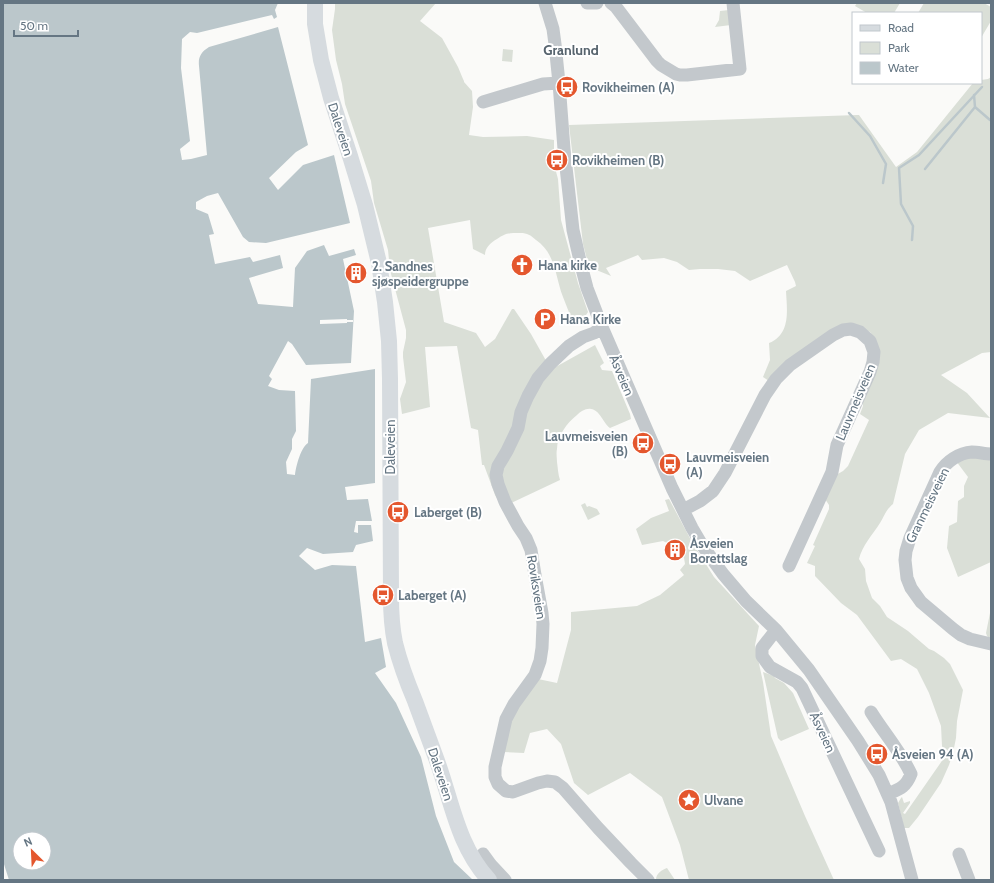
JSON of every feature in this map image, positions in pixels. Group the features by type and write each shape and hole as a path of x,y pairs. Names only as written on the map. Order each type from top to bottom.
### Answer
{"main road":[{"name":"Daleveien","path":"315,3 315,24 320,60 365,205 379,263 385,302 389,341 390,379 391,609 395,642 403,672 437,759 466,848 473,861 489,880"}],"street":[{"name":"Åsveien","path":"545,3 553,29 573,230 587,288 602,327 636,408 683,510 702,545 723,574 746,601 776,630 809,670 858,741 879,775 891,802 912,880"},
{"path":"587,3 597,3"},
{"path":"611,3 616,7 661,65 676,74 687,75 740,69 733,3"},
{"path":"483,102 542,84 559,83"},
{"name":"Roviksveien","path":"602,327 569,346 538,378 521,412 518,428 498,466 496,474 505,502 526,538 531,550 543,624 540,661 535,674 514,704 506,720 495,767 495,777 498,784 506,790 513,792 547,781 554,782 563,788 598,828 648,880"},
{"name":"Lauvmeisveien","path":"683,510 700,501 713,491 725,473 765,395 776,379 790,366 833,335 843,330 852,329 860,332 870,341 874,352 870,372 837,445 832,472 789,566"},
{"name":"Granmeisveien","path":"991,454 971,452 962,454 949,461 944,466 910,538 905,560 907,578 911,588 921,602 961,635 970,639 991,644"},
{"name":"Åsveien","path":"776,630 762,648 762,656 770,667 797,682 802,688 879,851"},
{"path":"870,712 906,763 911,774 904,787 888,794"},
{"path":"483,854 504,880"},
{"path":"959,854 969,880"}],"green space":[{"path":"335,3 436,3 420,21 442,38 458,67 464,82 472,91 473,107 469,135 483,137 527,136 554,140 554,164 558,179 561,220 578,283 588,312 576,321 572,320 548,252 532,237 523,233 505,234 490,244 485,255 473,249 470,220 428,228 444,322 476,333 485,347 495,339 512,309 514,309 552,369 595,345 604,363 600,366 602,370 612,371 631,419 610,428 594,410 583,410 566,426 557,444 558,471 560,480 505,506 500,503 495,495 484,465 482,465 478,430 471,428 457,346 425,347 430,407 402,414 400,399 406,382 403,352 406,330 390,270 388,250 374,203 371,181 345,104 336,60 332,30"},
{"path":"857,3 900,3 895,12 865,12 855,6"},
{"path":"924,3 984,3 991,7 991,21 982,36 982,12 919,12"},
{"path":"729,10 731,25 715,27 719,20 720,11"},
{"path":"503,49 513,50 512,62 502,61"},
{"path":"991,77 991,352 982,353 941,375 967,393 990,418 948,413 919,430 905,454 893,504 865,545 859,559 865,569 866,581 872,598 880,606 887,617 908,631 929,649 944,658 950,664 963,690 957,721 956,738 949,765 941,783 918,817 909,828 904,828 898,803 902,797 904,803 910,801 903,813 905,814 946,755 942,746 941,726 929,693 917,669 901,659 891,661 857,615 841,603 815,576 815,566 807,563 815,546 813,545 829,509 829,505 825,499 836,475 848,466 869,420 860,414 863,406 862,397 877,342 870,332 857,326 769,381 763,377 770,360 769,343 781,334 784,328 787,313 786,291 796,286 787,265 750,281 735,271 718,269 689,270 677,262 664,258 642,260 638,255 606,268 611,276 589,267 583,244 569,125 859,115 896,167 917,152 972,84 982,84 982,80"},
{"path":"967,458 991,458 991,562 958,577 947,548 949,526 957,522 958,501 964,497 964,486 968,477 956,461"},
{"path":"669,499 692,542 714,577 759,626 755,645 763,682 771,736 834,880 689,880 680,845 662,797 630,773 588,795 574,783 561,744 547,729 530,733 524,753 503,752 508,727 518,704 538,679 557,683 571,630 571,612 637,606 660,595 684,575 680,570 685,564 684,558 679,549 663,541 642,545 636,529 651,518 669,511 665,500"},
{"path":"585,503 587,507 589,506 597,509 600,514 588,520 581,505"},
{"path":"990,613 991,614 991,640 986,633"},
{"path":"763,672 774,676 784,683 793,693 809,729 781,741 778,738"},
{"path":"667,868 675,880 656,880 658,874"}],"water":[{"path":"3,3 278,3 275,10 277,17 274,19 272,15 197,33 190,32 182,39 181,68 190,141 180,149 182,160 207,155 199,63 202,53 209,47 278,27 308,145 296,152 269,178 278,190 303,165 334,155 350,223 266,243 249,242 243,237 218,193 207,196 196,202 196,209 208,214 214,234 209,235 215,264 250,257 253,262 280,255 283,268 249,278 258,304 293,307 295,268 307,251 324,245 329,256 354,249 356,255 343,259 354,311 351,363 306,365 292,344 288,341 269,376 272,379 268,386 279,390 295,391 296,431 292,439 292,449 286,462 287,474 295,475 303,448 308,443 311,379 375,369 375,483 345,487 347,500 368,499 372,521 356,521 354,532 358,533 358,525 371,525 373,541 356,545 353,552 323,554 307,548 299,556 315,570 332,565 356,566 365,642 381,638 386,667 375,673 396,703 421,757 436,816 454,862 473,880 9,880 3,861"}],"pier":[{"path":"320,320 353,320 353,322 320,324"}],"waterway":[{"path":"912,240 913,226 901,204 899,168 919,155 982,87"},
{"path":"974,95 975,107 990,120"},
{"path":"925,169 975,107"},
{"path":"849,113 870,136 886,164 883,183"}],"place":[{"name":"Rovikheimen (A)","path":"567,87"},
{"name":"Rovikheimen (B)","path":"557,160"},
{"name":"Hana kirke","path":"522,265"},
{"name":"2. Sandnes sjøspeidergruppe","path":"356,273"},
{"name":"Hana Kirke","path":"545,319"},
{"name":"Lauvmeisveien (B)","path":"643,443"},
{"name":"Lauvmeisveien (A)","path":"670,464"},
{"name":"Laberget (B)","path":"398,512"},
{"name":"Åsveien Borettslag","path":"675,550"},
{"name":"Laberget (A)","path":"383,595"},
{"name":"Åsveien 94 (A)","path":"877,754"},
{"name":"Ulvane","path":"689,800"}],"district":[{"name":"Granlund","path":"571,50"}]}
